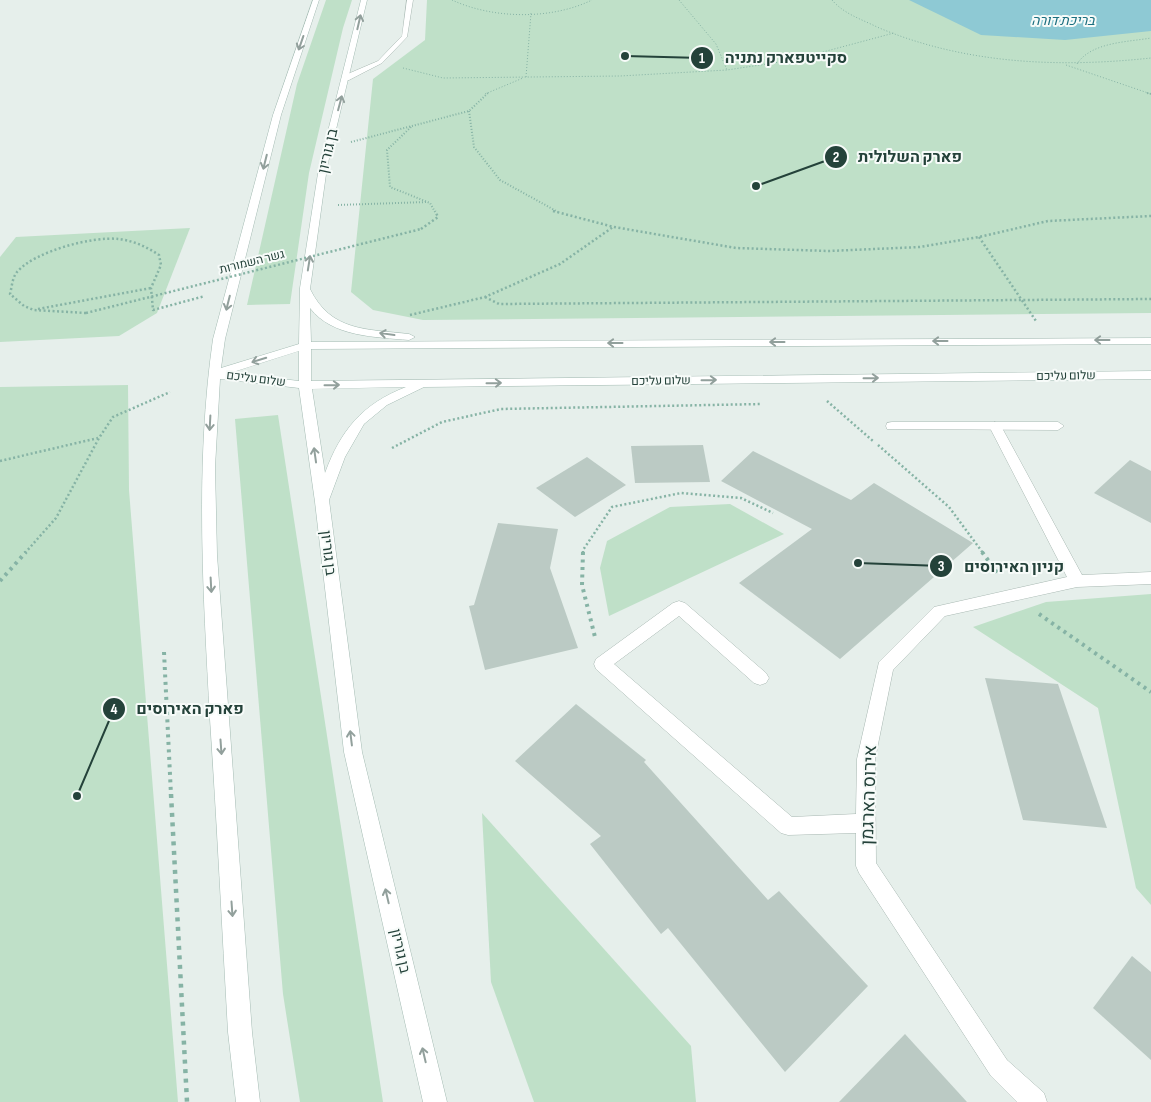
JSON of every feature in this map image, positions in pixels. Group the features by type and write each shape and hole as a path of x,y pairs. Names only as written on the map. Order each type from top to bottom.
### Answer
{"main road":[{"path":"248,1102 240,1032 210,578 209,426 213,374 219,339 277,115 316,0"},
{"name":"בן גוריון","path":"364,0 328,148 317,206 305,288 305,385 322,502 353,752 435,1102"},
{"path":"346,78 380,62 405,36 410,0"},
{"path":"305,288 312,303 327,319 352,328 470,344"},
{"name":"שלום עליכם","path":"213,374 304,346 1151,340"},
{"name":"שלום עליכם","path":"213,374 305,385 1151,374"},
{"path":"322,502 339,451 360,420 383,402 424,384"},
{"path":"892,426 1058,426"},
{"path":"995,426 1077,581"},
{"name":"אירוס הארגמן","path":"1035,1102 1000,1068 866,866 866,758 885,667 940,611 1077,581 1151,578"},
{"path":"760,678 679,607 602,664 788,826 866,824"}],"path":[{"path":"452,0 476,9 531,13 572,8 592,0"},
{"path":"679,0 716,44 727,70"},
{"path":"832,0 841,10 929,46 997,59 1077,64 1151,58"},
{"path":"526,77 531,13"},
{"path":"380,62 443,78 620,76 727,70 793,60 894,33"},
{"path":"1077,64 1082,56 1099,48 1151,38"},
{"path":"1063,64 1151,94"},
{"path":"328,148 469,111 486,94 526,77"},
{"path":"469,111 474,148 500,180 553,211 614,226 736,248 829,250 920,246 978,237 1048,221 1151,216"},
{"path":"412,126 387,150 390,187 430,202"},
{"path":"317,206 430,202"},
{"name":"גשר השמורות","path":"34,310 86,312 421,229 438,217 430,202"},
{"path":"405,316 485,297 560,264 614,226"},
{"path":"978,237 1049,340"},
{"path":"150,288 34,310 24,306 10,294 17,272 45,254 83,243 116,239 143,245 159,255 161,266 150,288 153,310 232,290"},
{"path":"485,297 499,304 1151,299"},
{"path":"801,379 949,507 1013,595 1151,692"},
{"path":"0,582 56,518 113,416 170,392"},
{"path":"827,401 837,401"},
{"path":"392,448 442,422 501,409 768,403"},
{"path":"0,460 99,438"},
{"path":"602,664 582,585 583,550 612,506 682,493 741,498 774,513"},
{"path":"164,652 187,1102"}],"green space":[{"path":"326,0 352,0 343,28 309,173 290,304 247,305 297,84"},
{"path":"427,0 1151,0 1151,313 423,320 373,310 351,292 373,79 425,40"},
{"path":"190,228 157,313 119,336 0,342 0,257 16,237"},
{"path":"128,385 129,490 178,1102 0,1102 0,387"},
{"path":"278,415 383,1102 300,1102 283,994 235,419"},
{"path":"730,504 784,534 609,616 600,568 607,541 670,507"},
{"path":"1151,594 1151,905 1136,888 1098,708 973,627 1046,602"},
{"path":"482,813 691,1046 696,1102 534,1102 491,982"}],"water":[{"name":"בריכת דורה","path":"909,0 1151,0 1151,31 1065,40 981,35"}],"building":[{"path":"703,445 710,482 635,483 631,446"},
{"path":"753,451 851,500 874,483 973,543 840,659 739,583 812,529 721,481"},
{"path":"587,457 626,485 575,517 536,488"},
{"path":"1130,460 1151,471 1151,523 1094,493"},
{"path":"498,523 558,529 550,568 578,648 485,670 469,606 474,605"},
{"path":"985,678 1058,684 1107,828 1023,820"},
{"path":"576,704 646,760 644,762 768,900 779,891 868,986 785,1072 668,928 661,934 590,844 601,836 515,761"},
{"path":"1132,956 1151,972 1151,1060 1093,1008"},
{"path":"905,1034 967,1102 839,1102"}],"place":[{"name":"סקייטפארק נתניה","path":"625,56"},
{"name":"פארק השלולית","path":"756,186"},
{"name":"קניון האירוסים","path":"858,563"},
{"name":"פארק האירוסים","path":"77,796"}]}
